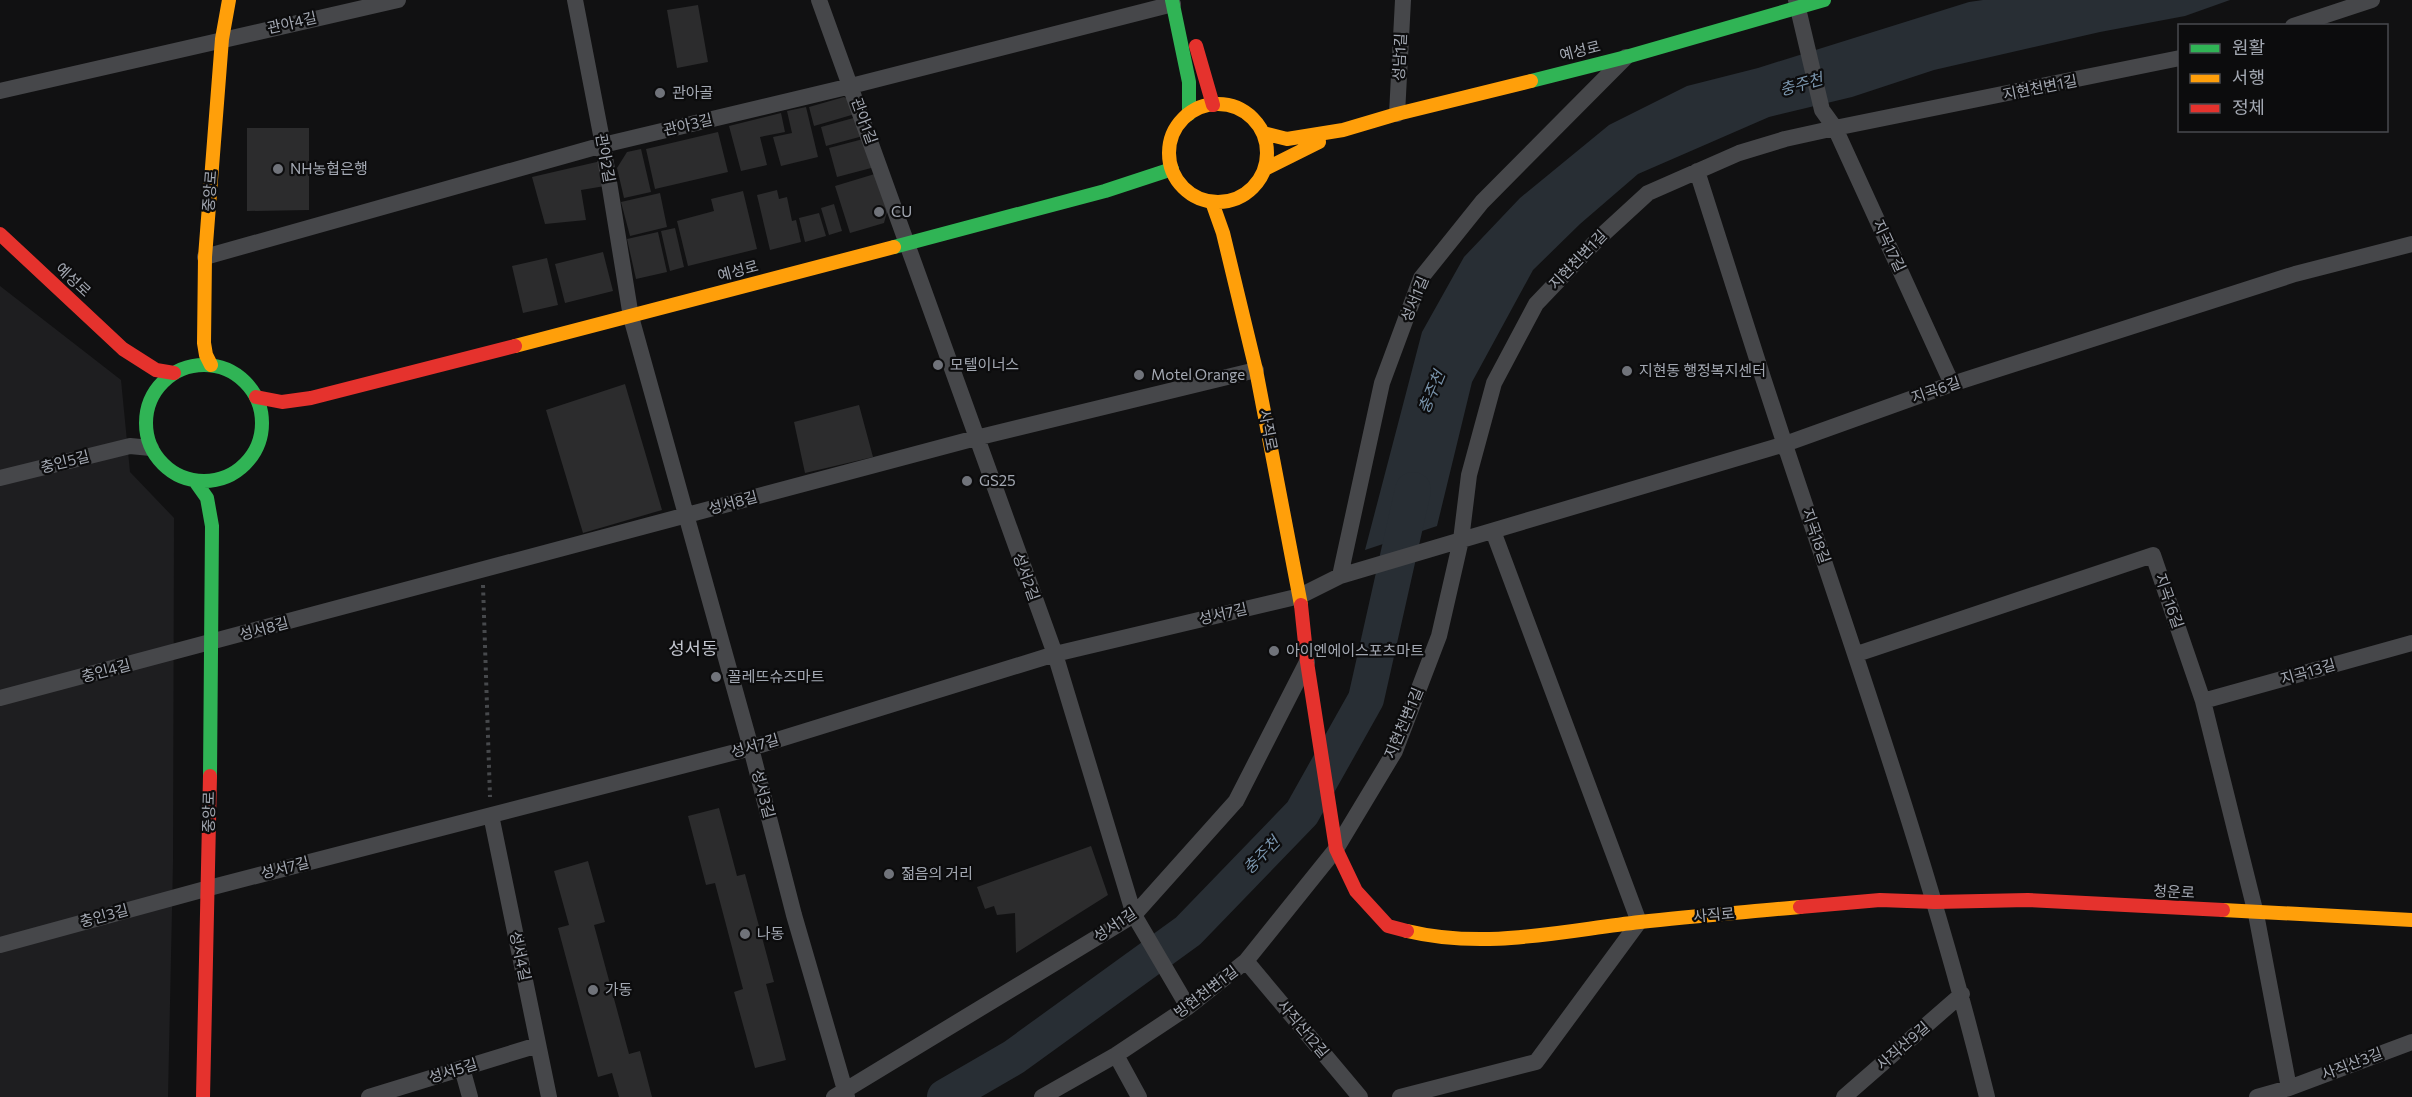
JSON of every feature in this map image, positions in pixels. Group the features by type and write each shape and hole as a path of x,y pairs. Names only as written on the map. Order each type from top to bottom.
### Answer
{"main road":[{"name":"중앙로","path":"211,365 204,343 205,257 222,39 229,0"},
{"name":"예성로","path":"1344,130 1397,114 1626,57 1797,4 1824,0"},
{"path":"1176,1 1192,28 1213,105"},
{"path":"1176,1 1189,82 1189,114"},
{"path":"1213,105 1225,105 1248,114 1263,133 1266,145 1264,170 1255,186 1239,198 1226,202 1212,202 1187,191 1178,181 1172,169 1169,154 1178,125 1189,114 1213,105"},
{"path":"1263,133 1287,139 1344,130"},
{"path":"1264,170 1344,130"},
{"name":"예성로","path":"256,398 282,402 311,398 631,317 1105,191 1172,169"},
{"name":"사직로","path":"1212,202 1223,233 1256,370 1300,596 1307,662 1336,849 1356,891 1388,926 1437,938 1519,939 1639,922 1880,900 1935,902"},
{"name":"예성로","path":"0,234 123,349 142,374 150,400"},
{"name":"중앙로","path":"196,365 201,357 204,343"},
{"name":"예성로","path":"123,349 156,370 174,373"},
{"path":"196,365 211,365 238,376 256,398 261,413 262,429 260,440 252,455 232,474 214,481 195,481 169,470 149,440 147,413 150,400 160,385 174,373 196,365"},
{"name":"예성로","path":"262,429 276,414 311,398"},
{"name":"중앙로","path":"212,526 219,498 232,474"},
{"name":"중앙로","path":"195,481 207,498 212,526 212,643 203,1097"},
{"name":"청운로","path":"1935,902 2028,900 2256,914 2412,920"}],"street":[{"name":"관아4길","path":"222,39 398,0"},
{"name":"관아2길","path":"575,0 603,145 631,317"},
{"name":"관아1길","path":"819,0 907,242"},
{"name":"성남1길","path":"1397,114 1403,0"},
{"path":"2300,24 2372,0"},
{"name":"관아3길","path":"205,257 603,145 851,86 1176,1"},
{"name":"지곡17길","path":"1797,4 1821,110 1835,128 1952,384"},
{"path":"0,91 222,39"},
{"name":"성서1길","path":"1340,576 1382,383 1421,278 1482,201 1626,57"},
{"name":"지현천변1길","path":"1336,849 1395,751 1439,636 1461,540 1469,475 1494,383 1536,304 1599,238 1648,193 1748,150 1835,128 2178,58"},
{"name":"지곡18길","path":"1696,171 1785,444 1857,654 1935,902"},
{"name":"성서2길","path":"907,242 1055,654 1134,915 1188,1007"},
{"name":"지곡6길","path":"1340,576 1785,444 1952,384 2295,274 2412,244"},
{"name":"성서3길","path":"631,317 751,748 842,1095"},
{"name":"성서8길","path":"212,643 976,438 1256,370"},
{"name":"충인5길","path":"0,478 149,440"},
{"path":"1400,1097 1536,1062 1639,922 1493,531"},
{"name":"지곡16길","path":"1857,654 2152,555 2204,701 2256,914 2289,1088"},
{"name":"성서7길","path":"208,888 751,748 1055,654 1300,596 1340,576"},
{"name":"충인4길","path":"0,698 212,643"},
{"name":"지곡13길","path":"2204,701 2412,643"},
{"name":"성서1길","path":"842,1095 1134,915 1236,801 1307,662"},
{"name":"성서4길","path":"491,815 549,1097"},
{"name":"빙현천변1길","path":"1042,1097 1116,1055 1188,1007 1246,961 1336,849"},
{"name":"충인3길","path":"0,945 208,888"},
{"path":"1935,902 1962,994 1987,1097"},
{"name":"사직산12길","path":"1246,961 1360,1097"},
{"name":"사직산9길","path":"1844,1097 1962,994"},
{"name":"사직산3길","path":"2257,1097 2289,1088 2412,1042"},
{"name":"성서5길","path":"369,1097 538,1045"},
{"path":"1116,1055 1139,1097"},
{"path":"462,1068 470,1097"}],"path":[{"path":"483,570 491,815"}],"shaded area":[{"path":"0,286 121,380 130,472 174,518 173,863 168,1097 0,1097"}],"water":[{"path":"1983,0 2230,0 2185,16 2100,32 1934,70 1852,97 1769,117 1638,174 1580,224 1533,270 1472,382 1437,526 1365,550 1422,332 1464,257 1520,198 1609,125 1687,86 1758,68 1969,2"}],"building":[{"path":"698,5 708,62 677,68 667,10"},
{"path":"844,97 851,101 855,114 814,126 809,107"},
{"path":"806,107 818,157 781,166 773,137 792,133 787,111"},
{"path":"781,113 785,132 760,137 767,165 741,171 729,126"},
{"path":"857,117 863,136 826,146 821,127"},
{"name":"NH농협은행","path":"247,128 309,128 309,210 247,211"},
{"path":"718,132 728,172 655,189 646,149"},
{"path":"867,138 875,167 837,177 829,148"},
{"path":"641,149 651,192 624,198 617,168 627,152"},
{"path":"601,161 605,186 581,190 586,220 545,224 532,177"},
{"path":"878,173 888,208 884,223 850,233 835,186"},
{"path":"777,190 779,199 787,197 792,221 796,220 801,242 770,250 757,195"},
{"path":"743,191 757,249 688,266 677,221 714,211 711,199"},
{"path":"660,193 667,227 630,236 621,202"},
{"path":"834,204 842,231 829,235 821,208"},
{"path":"819,213 826,236 805,242 799,218"},
{"path":"675,228 684,267 670,271 661,231"},
{"path":"658,232 667,272 636,279 627,239"},
{"path":"603,252 613,291 565,303 555,264"},
{"path":"547,258 558,305 523,313 512,266"},
{"path":"625,384 662,510 583,533 546,410"},
{"path":"859,405 873,457 805,473 794,422"},
{"name":"나동","path":"719,808 737,876 745,874 774,982 766,984 786,1060 755,1068 734,992 743,989 715,883 706,885 688,816"},
{"path":"1091,846 1108,895 1016,953 1015,913 997,915 994,906 985,909 977,887"},
{"name":"가동","path":"588,861 605,922 594,925 629,1054 640,1051 652,1097 619,1097 612,1073 598,1077 558,928 569,925 554,871"}],"waterway":[{"name":"충주천","path":"945,1097 1014,1057 1188,931 1302,813 1366,699 1413,490"}],"traffic: fast":[{"path":"1172,0 1189,82 1189,114"},
{"path":"1531,81 1626,57 1824,0"},
{"path":"894,247 1105,191 1172,169"},
{"path":"204,365 226,369 245,382 258,401 262,423 258,445 245,464 226,477 204,481 182,477 163,464 150,445 146,423 150,401 163,382 182,369 204,365"},
{"path":"195,481 207,498 212,526 210,776"}],"traffic: slow":[{"path":"211,365 204,343 205,257 222,39 229,0"},
{"path":"1263,133 1287,139 1343,130 1397,114 1531,81"},
{"path":"1218,104 1237,108 1252,119 1263,134 1267,153 1263,172 1252,187 1237,198 1218,202 1199,198 1184,187 1173,172 1169,153 1173,134 1184,119 1199,108 1218,104"},
{"path":"1265,169 1319,142"},
{"path":"1212,202 1223,233 1256,370 1301,605"},
{"path":"515,346 894,247"},
{"path":"1407,931 1466,939 1495,939 1800,907"},
{"path":"2223,910 2412,920"}],"traffic: jam":[{"path":"1196,46 1213,105"},
{"path":"0,234 123,349 156,370 174,373"},
{"path":"256,397 282,402 311,398 515,346"},
{"path":"1301,605 1307,662 1336,849 1356,891 1388,926 1407,931"},
{"path":"203,1097 210,776"},
{"path":"1800,907 1880,900 1935,902 2028,900 2223,910"}],"place":[{"name":"관아골","path":"660,93"},
{"name":"NH농협은행","path":"278,169"},
{"name":"CU","path":"879,212"},
{"name":"모텔이너스","path":"938,365"},
{"name":"지현동 행정복지센터","path":"1627,371"},
{"name":"Motel Orange","path":"1139,375"},
{"name":"GS25","path":"967,481"},
{"name":"아이엔에이스포츠마트","path":"1274,651"},
{"name":"꼴레뜨슈즈마트","path":"716,677"},
{"name":"젊음의 거리","path":"889,874"},
{"name":"나동","path":"745,934"},
{"name":"가동","path":"593,990"}],"district":[{"name":"성서동","path":"693,649"}]}
